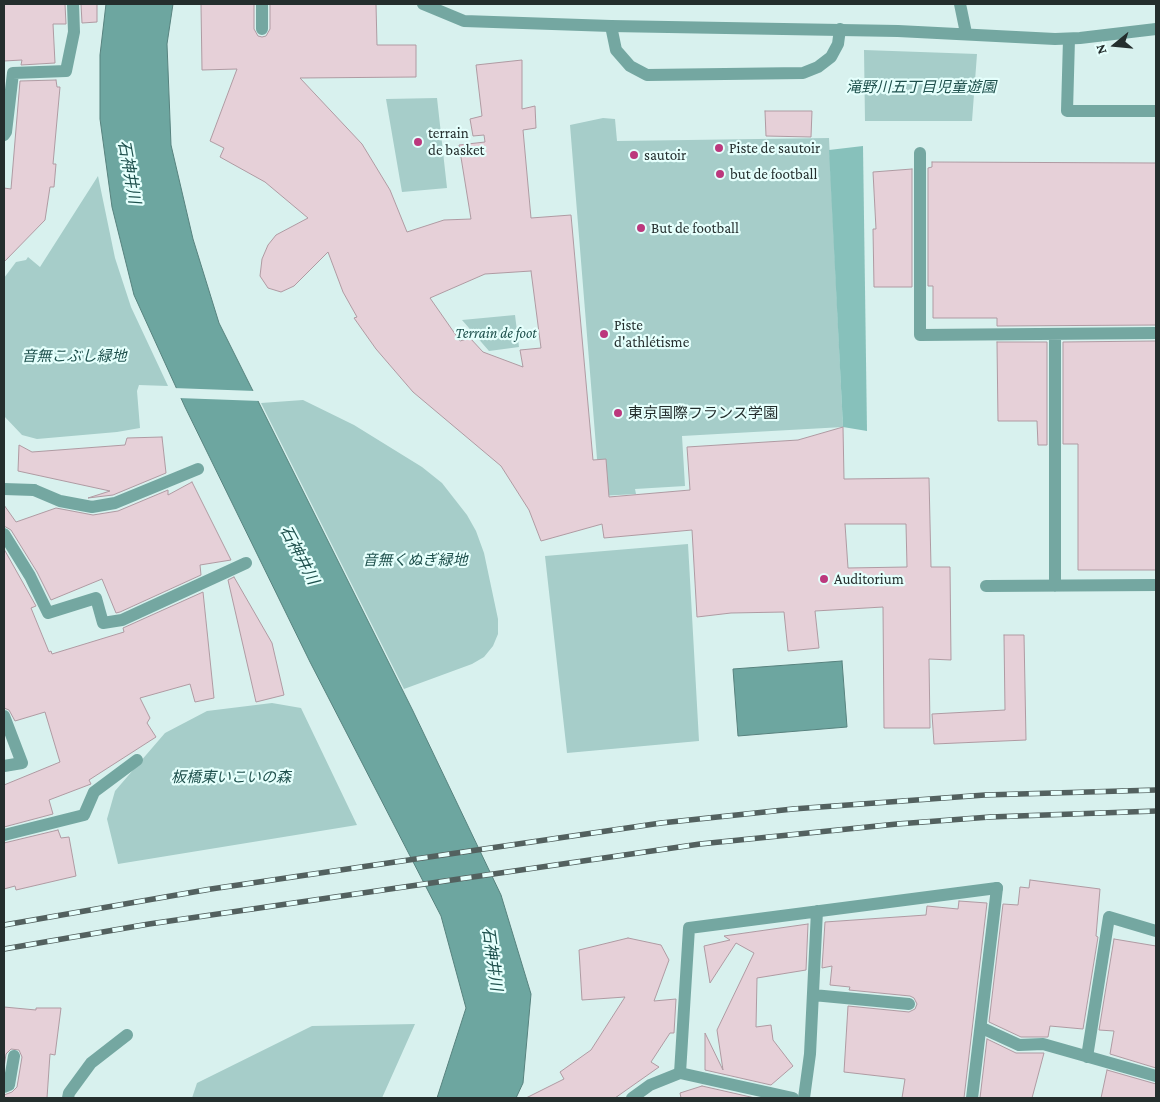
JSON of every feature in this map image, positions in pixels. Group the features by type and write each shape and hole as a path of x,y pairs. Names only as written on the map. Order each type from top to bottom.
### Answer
{"street":[{"path":"4,134 6,132 12,73 66,71 74,32 73,4"},
{"path":"262,4 262,29"},
{"path":"423,4 464,21 611,26 840,29 966,33 1069,39 1156,29"},
{"path":"960,4 966,33"},
{"path":"611,26 616,50 630,66 647,74 803,73 818,68 831,57 838,44 840,29"},
{"path":"1069,39 1066,111 1156,111"},
{"path":"920,153 920,335 1156,332"},
{"path":"1055,334 1055,586"},
{"path":"4,489 34,490 60,501 92,507 115,503 198,469"},
{"path":"4,534 30,576 48,613 96,598 103,623 122,620 246,563"},
{"path":"986,586 1156,585"},
{"path":"4,716 22,763 4,766"},
{"path":"4,835 84,815 94,792 138,760"},
{"path":"680,1073 689,928 997,888 982,1028 972,1098"},
{"path":"804,1098 810,1054 816,911"},
{"path":"1087,1057 1109,917 1156,931"},
{"path":"813,995 909,1004"},
{"path":"982,1028 1020,1045 1044,1044 1156,1076"},
{"path":"68,1098 69,1093 91,1063 126,1035"},
{"path":"4,1087 9,1084 14,1056"},
{"path":"632,1098 650,1085 680,1073 793,1098"}],"green space":[{"name":"滝野川五丁目児童遊園","path":"864,50 977,54 972,121 865,121"},
{"name":"terrain de basket","path":"437,98 447,188 402,192 386,99"},
{"path":"603,118 615,119 617,141 829,138 843,427 682,436 685,486 635,489 636,494 600,496 570,125"},
{"name":"音無こぶし緑地","path":"98,176 115,258 131,307 168,386 139,385 137,391 140,428 117,432 37,439 22,435 4,416 4,278 16,262 26,260 28,257 40,267"},
{"name":"Terrain de foot","path":"515,315 519,347 489,351 462,320"},
{"name":"音無くぬぎ緑地","path":"303,400 354,425 422,467 442,483 467,515 476,531 484,553 498,619 498,634 493,646 484,657 472,664 404,689 261,403"},
{"path":"688,544 699,741 567,753 545,556"},
{"name":"板橋東いこいの森","path":"272,703 301,708 357,825 118,864 107,819 115,791 165,733 207,711"},
{"path":"415,1024 382,1098 192,1098 197,1083 312,1026"}],"shaded area":[{"path":"863,146 867,431 843,427 829,150"}],"water":[{"name":"石神井川","path":"106,4 173,4 167,44 171,145 193,239 219,323 413,711 501,895 531,994 523,1083 516,1098 437,1098 466,1008 441,916 310,662 185,407 134,295 112,207 100,119 100,55"},
{"path":"842,661 847,727 738,736 733,669"}],"pier":[{"path":"173,388 255,391 260,401 178,398"}],"building":[{"path":"4,4 65,4 66,24 53,24 55,63 21,65 22,60 4,61"},
{"path":"81,4 97,4 97,22 82,23"},
{"path":"201,4 254,4 254,29 258,36 262,37 266,36 270,29 270,4 376,4 377,45 416,45 416,77 300,78 362,144 390,190 407,232 444,220 471,219 459,145 485,142 484,135 473,136 470,119 482,116 476,65 522,60 522,109 535,106 536,128 523,130 531,218 571,215 593,460 606,459 609,497 690,490 687,447 798,440 843,427 844,479 929,478 931,567 950,567 951,660 929,659 930,728 884,728 883,607 815,611 819,648 788,651 784,612 731,613 697,617 692,530 604,538 602,524 541,541 529,510 501,466 413,392 376,349 354,318 357,317 343,292 328,252 294,286 281,292 268,288 260,276 262,259 268,245 276,235 308,218 265,182 220,157 224,148 210,141 237,69 202,70","holes":["531,271 541,348 520,350 523,367 483,352 470,338 460,341 430,298 485,274","845,524 906,524 907,567 848,568"]},
{"path":"56,80 57,87 60,87 53,164 56,164 54,187 50,187 45,220 4,262 4,188 11,189 20,81"},
{"path":"765,111 812,111 811,137 766,136"},
{"path":"932,162 1156,163 1156,325 997,326 997,318 933,318 933,286 928,286 928,168 932,167"},
{"path":"912,169 912,287 874,287 873,229 876,229 873,172"},
{"path":"1156,341 1156,570 1078,570 1078,444 1063,444 1063,342"},
{"path":"997,342 1047,342 1047,445 1038,445 1037,421 998,421"},
{"path":"162,437 166,473 113,495 88,498 110,491 18,471 19,445 32,452 125,445 127,438"},
{"path":"192,482 231,560 200,565 201,575 116,613 102,579 51,600 37,572 11,530 4,526 4,505 16,522 56,508 93,515 118,511 168,490 168,495"},
{"path":"4,549 36,606 31,608 49,652 51,651 52,654 124,632 123,628 203,592 214,698 195,702 190,684 140,698 150,718 147,723 156,737 89,780 91,784 49,800 53,814 4,827 4,785 60,762 45,712 15,721 9,710 4,708"},
{"path":"234,577 272,643 284,695 256,702 228,580"},
{"path":"1004,635 1024,635 1026,740 934,744 932,714 1005,710"},
{"path":"58,830 61,838 69,837 76,876 16,890 15,886 4,889 4,843"},
{"path":"1030,880 1100,889 1096,936 1098,937 1083,1029 1050,1026 1048,1037 1021,1037 989,1022 1003,904 1018,905 1020,887 1029,888"},
{"path":"959,901 987,903 964,1098 902,1098 905,1079 844,1072 848,1006 909,1012 915,1009 917,1004 914,998 910,996 849,990 850,987 830,985 832,966 822,968 825,922 926,915 927,906 958,909"},
{"path":"808,924 806,970 757,978 756,1027 771,1025 773,1040 793,1066 771,1085 705,1070 705,1033 723,1070 717,1030 754,953 736,943 710,983 704,946 730,940 724,936"},
{"path":"628,938 661,945 669,960 654,1001 676,999 674,1033 670,1033 651,1062 659,1067 615,1098 526,1098 564,1079 560,1072 591,1050 625,997 582,1000 579,950"},
{"path":"1114,939 1156,946 1156,1068 1110,1054 1114,1031 1099,1030"},
{"path":"4,1007 36,1010 36,1008 61,1008 55,1055 50,1054 47,1098 4,1098 4,1095 12,1092 17,1087 22,1057 19,1050 11,1049 6,1054 4,1068"},
{"path":"987,1039 1016,1053 1044,1053 1032,1098 980,1098"},
{"path":"1107,1070 1156,1084 1156,1098 1101,1098"},
{"path":"702,1086 755,1098 681,1098 680,1093"}],"railway":[{"path":"4,925 211,889 661,823 793,809 985,795 1156,790"},
{"path":"4,949 149,924 700,844 897,824 990,817 1156,811"}],"place":[{"name":"terrain de basket","path":"418,142"},
{"name":"Piste de sautoir","path":"719,148"},
{"name":"sautoir","path":"634,155"},
{"name":"but de football","path":"720,174"},
{"name":"But de football","path":"641,228"},
{"name":"Piste d'athlétisme","path":"604,334"},
{"name":"東京国際フランス学園","path":"618,413"},
{"name":"Auditorium","path":"824,579"}]}
